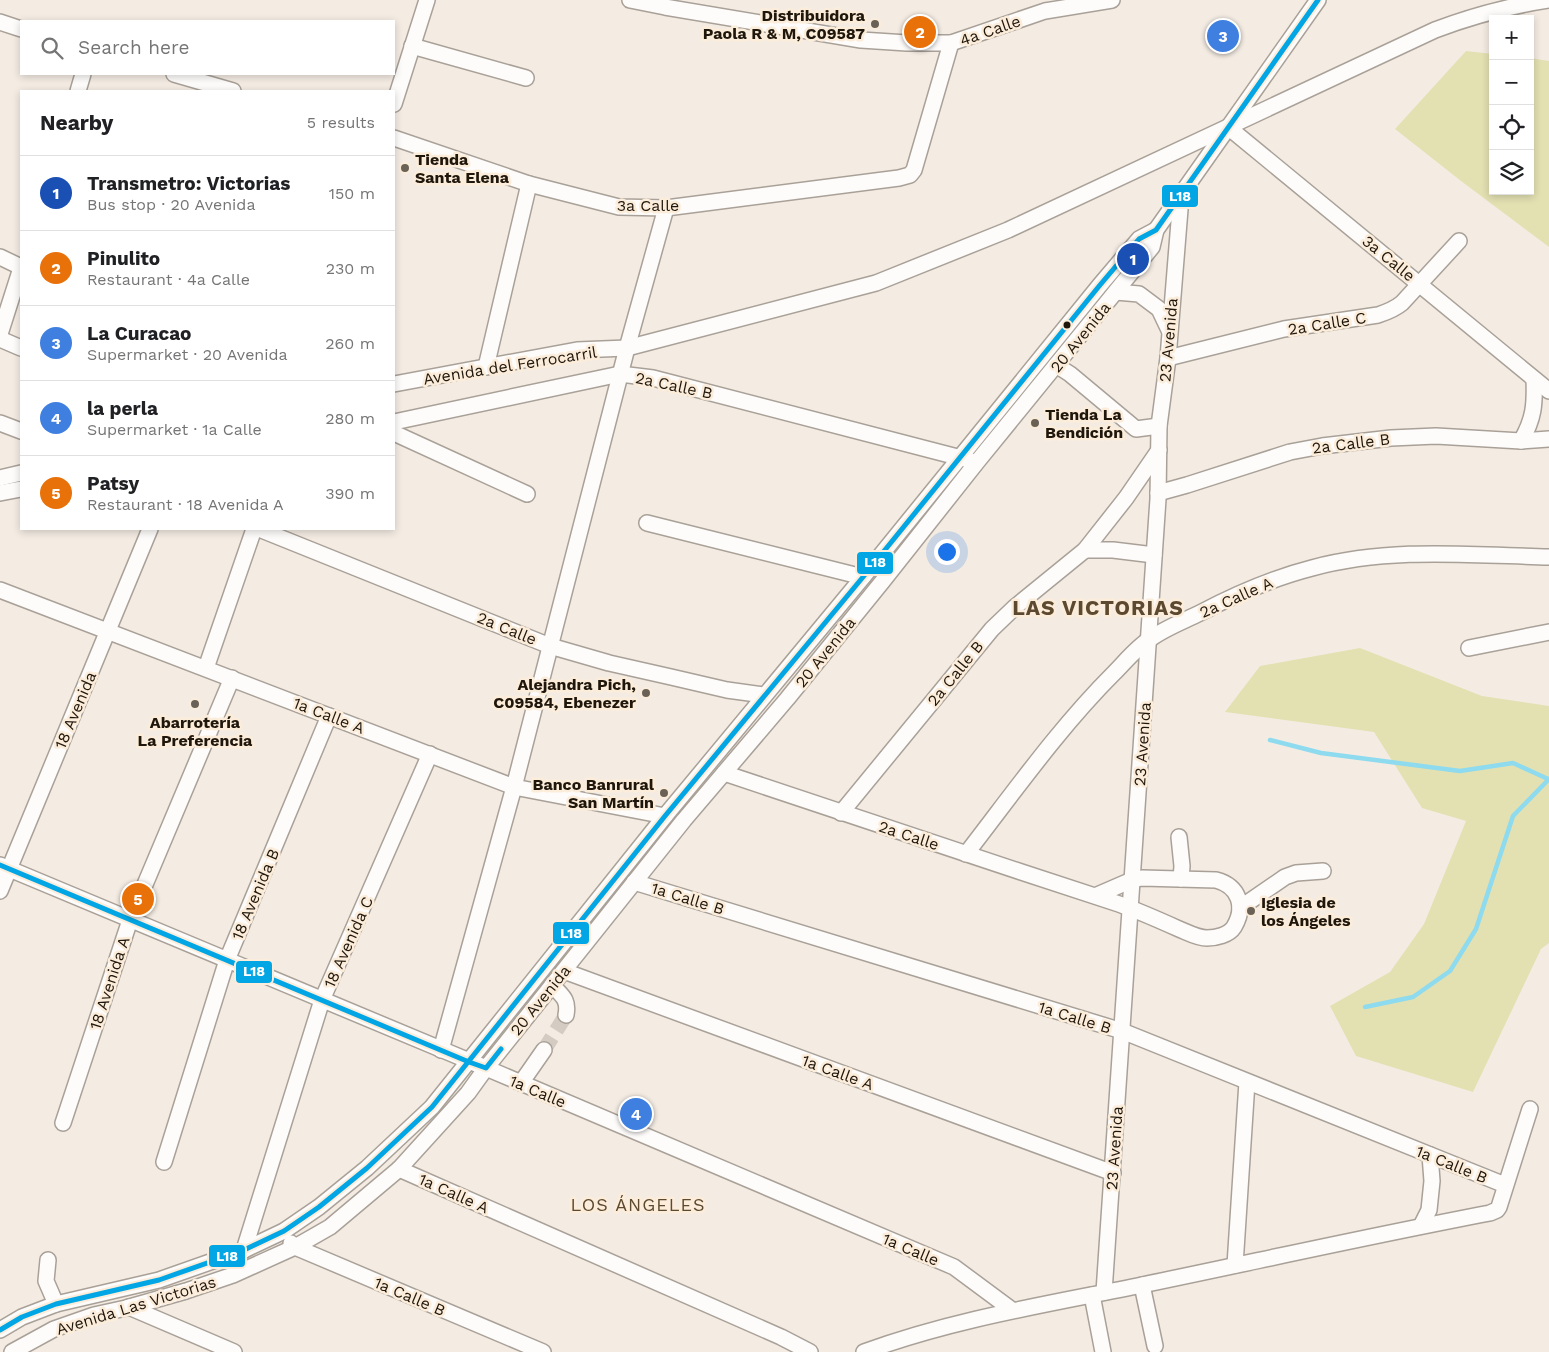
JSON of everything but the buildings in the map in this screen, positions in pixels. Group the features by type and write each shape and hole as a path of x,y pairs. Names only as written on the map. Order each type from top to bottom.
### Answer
{"street":[{"path":"395,101 427,0"},
{"name":"4a Calle","path":"630,0 861,40 906,43 951,43 1042,6 1112,0"},
{"name":"20 Avenida","path":"486,1068 684,820 876,590 977,462 1152,247 1156,230 1318,0"},
{"name":"Avenida del Ferrocarril","path":"395,384 577,350 627,348 876,283 1008,230 1435,30 1489,12 1549,0"},
{"path":"0,22 20,29"},
{"name":"3a Calle","path":"395,138 529,184 618,207 666,208 899,178 910,175 914,170 951,43"},
{"path":"412,46 526,78"},
{"path":"78,90 83,75"},
{"path":"177,75 230,90"},
{"name":"3a Calle","path":"1228,127 1549,391"},
{"path":"486,366 529,184"},
{"name":"23 Avenida","path":"1103,1352 1098,1294 1113,1173 1158,493 1159,426 1168,358 1181,196"},
{"path":"441,1050 514,787 620,374 666,208"},
{"name":"20 Avenida","path":"469,1062 664,816 864,577 1100,285 1139,239 1156,230"},
{"name":"2a Calle C","path":"1168,358 1284,329 1378,315 1397,307 1459,241"},
{"path":"0,257 20,267"},
{"path":"0,334 20,270"},
{"path":"1116,292 1139,294 1159,309 1169,330"},
{"path":"0,339 20,348"},
{"path":"1056,365 1070,374 1136,430 1159,426"},
{"name":"Avenida del Ferrocarril","path":"395,422 620,374"},
{"name":"2a Calle B","path":"620,374 653,378 977,462"},
{"path":"1521,441 1528,429 1533,413 1535,403 1534,379"},
{"path":"0,423 20,431"},
{"path":"395,433 527,494"},
{"name":"2a Calle B","path":"1158,493 1290,452 1322,446 1391,438 1436,436 1521,441 1549,439"},
{"name":"2a Calle B","path":"841,812 992,629 1015,607 1085,550 1126,498 1159,450"},
{"path":"0,478 20,473"},
{"path":"0,493 20,489"},
{"path":"647,523 864,577"},
{"name":"18 Avenida","path":"0,891 5,867 108,631 150,530"},
{"path":"206,668 254,530"},
{"name":"2a Calle","path":"260,530 550,646 609,663 727,690 764,696"},
{"path":"1085,550 1113,550 1154,555"},
{"name":"2a Calle A","path":"966,854 1072,717 1149,639 1221,602 1296,572 1329,564 1373,557 1401,555 1549,557"},
{"name":"1a Calle A","path":"0,590 514,787 664,816"},
{"path":"1469,648 1549,632"},
{"name":"18 Avenida A","path":"63,1123 130,920 232,678"},
{"name":"18 Avenida B","path":"164,1162 227,960 330,716"},
{"name":"18 Avenida C","path":"244,1250 322,1000 430,754"},
{"name":"2a Calle","path":"724,773 1130,908 1204,938 1225,935 1234,928 1240,908"},
{"path":"1179,837 1182,866 1181,878"},
{"name":"1a Calle","path":"5,867 486,1068 954,1267 1012,1310"},
{"path":"1095,896 1132,880 1150,878 1216,880 1231,886 1236,892 1240,908 1285,877 1296,873 1323,871"},
{"name":"1a Calle B","path":"634,882 1122,1031 1505,1185"},
{"name":"1a Calle A","path":"564,971 1113,1173"},
{"path":"552,985 566,1001 568,1008 566,1015"},
{"path":"521,1083 544,1050"},
{"name":"Avenida Las Victorias","path":"0,1330 22,1317 56,1304 159,1280 244,1250 284,1231 319,1207 367,1168 432,1107 469,1062"},
{"name":"Avenida Las Victorias","path":"12,1352 54,1329 186,1291 234,1274 294,1248 330,1227 399,1169 468,1093 486,1068"},
{"path":"1235,1265 1247,1082"},
{"path":"864,1352 901,1345 1012,1310 1490,1213 1497,1210 1499,1206 1530,1109"},
{"path":"1421,1226 1429,1210 1432,1182 1430,1155"},
{"name":"1a Calle A","path":"399,1169 781,1337 810,1352"},
{"path":"284,1231 294,1248"},
{"name":"1a Calle B","path":"294,1248 543,1352"},
{"path":"48,1260 46,1281 56,1304"},
{"path":"1142,1285 1155,1346"},
{"path":"123,1288 129,1307 234,1352"}],"shaded area":[{"path":"1466,51 1489,54 1489,195 1534,195 1534,59 1549,61 1549,247 1461,181 1395,129"},
{"path":"1360,648 1482,696 1549,706 1549,943 1541,949 1473,1092 1356,1056 1330,1006 1390,972 1424,924 1466,821 1422,808 1374,732 1225,712 1260,666"}],"waterway":[{"path":"1270,740 1321,753 1460,771 1513,763 1548,779"},
{"path":"1365,1007 1413,997 1450,971 1476,929 1513,816 1549,779"}],"tunnel":[{"path":"544,1050 566,1015"}],"transit line":[{"name":"L18","path":"0,1330 22,1317 56,1304 159,1280 244,1250 284,1231 319,1207 367,1168 432,1107 665,816 863,577 1100,285 1139,239 1156,230 1318,0"},
{"name":"L18","path":"0,865 469,1062 486,1068 501,1049"}],"place":[{"name":"Distribuidora Paola R & M, C09587","path":"875,24"},
{"name":"Pinulito","path":"920,32"},
{"name":"La Curacao","path":"1223,36"},
{"name":"Tienda Santa Elena","path":"405,168"},
{"name":"Transmetro: Victorias","path":"1133,259"},
{"name":"Tienda La Bendición","path":"1035,423"},
{"name":"Alejandra Pich, C09584, Ebenezer","path":"646,693"},
{"name":"Abarrotería La Preferencia","path":"195,704"},
{"name":"Banco Banrural San Martín","path":"664,793"},
{"name":"Patsy","path":"138,899"},
{"name":"Iglesia de los Ángeles","path":"1251,911"},
{"name":"la perla","path":"636,1114"}],"district":[{"name":"LAS VICTORIAS","path":"1098,608"},
{"name":"LOS ÁNGELES","path":"638,1205"}]}
